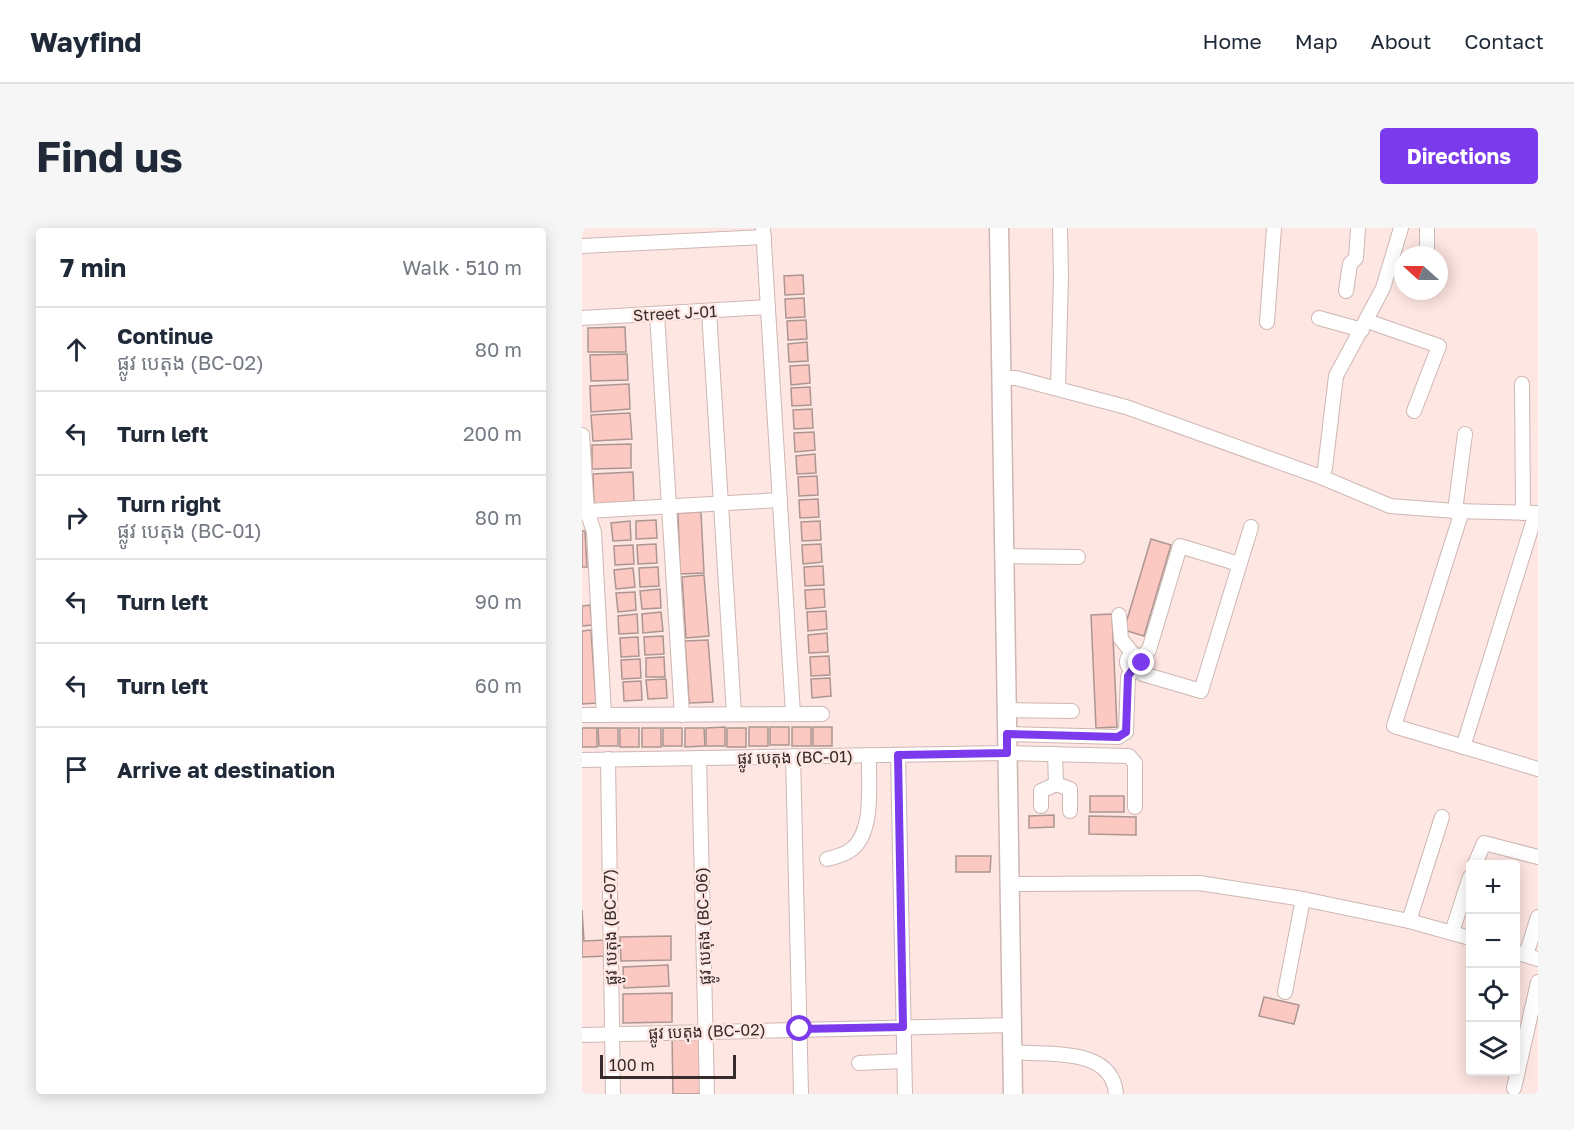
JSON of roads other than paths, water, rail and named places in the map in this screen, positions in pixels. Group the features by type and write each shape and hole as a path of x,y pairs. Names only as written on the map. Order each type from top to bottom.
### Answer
{"main road":[{"path":"999,228 1013,1094"}],"street":[{"path":"1058,388 1060,228"},
{"path":"1267,322 1274,228"},
{"path":"1346,291 1350,264 1356,258 1358,228"},
{"path":"1321,477 1325,468 1336,376 1365,326 1383,288 1401,228"},
{"path":"1427,228 1427,246"},
{"path":"582,246 764,232 793,714"},
{"name":"Street J-01","path":"582,318 768,307"},
{"path":"709,311 723,503 734,714"},
{"path":"657,314 682,715"},
{"path":"1319,318 1365,326 1439,346 1414,411"},
{"path":"1000,378 1016,378 1126,408 1321,477 1390,506 1532,513"},
{"path":"1463,747 1532,513 1522,384"},
{"path":"1465,434 1458,511 1394,724 1397,729 1538,769"},
{"path":"582,435 587,511 594,532 604,715"},
{"path":"587,511 780,500"},
{"path":"1119,615 1121,639 1143,674 1201,691 1251,527"},
{"path":"1007,734 1118,737 1126,732 1128,676 1136,662 1149,650 1180,546 1239,564"},
{"path":"1003,556 1077,557"},
{"path":"582,589 597,588"},
{"path":"1006,710 1072,711"},
{"path":"582,715 822,714"},
{"name":"ផ្លូវ បេតុង (BC-01)","path":"582,760 1007,753 1129,756 1135,763 1134,807"},
{"path":"1055,754 1056,784"},
{"path":"827,859 846,853 863,837 867,814 869,755"},
{"path":"898,755 905,1094"},
{"path":"792,756 801,1094"},
{"name":"ផ្លូវ បេតុង (BC-06)","path":"699,758 707,1094"},
{"name":"ផ្លូវ បេតុង (BC-07)","path":"608,759 613,1094"},
{"path":"1041,806 1041,791 1056,784 1070,789 1070,811"},
{"path":"1409,921 1442,817"},
{"path":"1477,860 1484,843 1538,857"},
{"path":"1009,884 1199,884 1303,899 1409,921 1466,937"},
{"path":"1452,932 1466,889"},
{"path":"1285,992 1303,899"},
{"path":"1526,955 1538,917"},
{"path":"1514,1088 1538,982"},
{"name":"ផ្លូវ បេតុង (BC-02)","path":"582,1035 1013,1025"},
{"path":"1013,1052 1083,1057 1103,1066 1115,1082 1116,1094"},
{"path":"859,1063 904,1061"}]}
